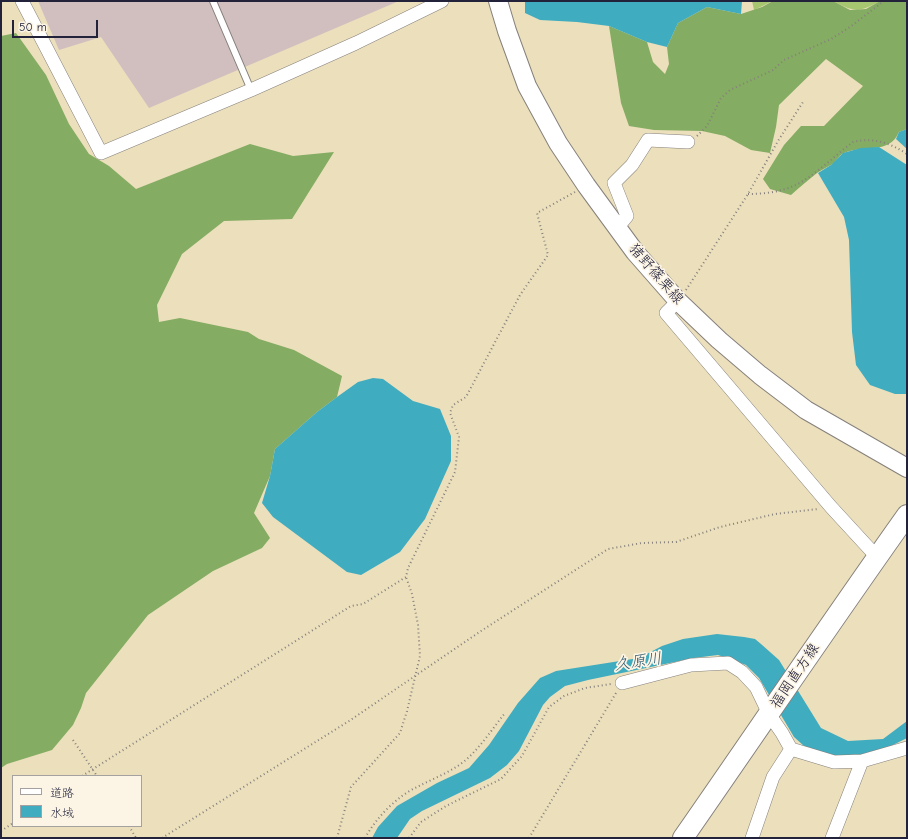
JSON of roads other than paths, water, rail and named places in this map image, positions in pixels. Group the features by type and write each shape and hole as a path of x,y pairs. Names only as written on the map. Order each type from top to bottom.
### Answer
{"main road":[{"name":"猪野篠栗線","path":"498,1 507,32 527,86 558,143 586,185 635,252 678,301 719,340 760,375 806,410 907,468"},
{"name":"福岡直方線","path":"683,838 771,712 798,670 907,515"}],"street":[{"path":"22,1 100,152 251,90 356,43 442,1"},
{"path":"617,228 627,216 614,183 632,165 648,140 688,142"},
{"path":"678,301 666,313 831,507 878,557"},
{"path":"622,683 691,665 728,663 742,672 756,687 791,749 834,762 862,761 907,748"},
{"path":"752,838 773,777 791,749"},
{"path":"832,838 862,761"}],"lane":[{"path":"213,1 251,90"}],"water":[{"path":"525,1 742,1 741,14 707,7 678,23 667,47 647,42 609,26 577,22 540,20 525,13"},
{"path":"907,129 907,149 896,139 899,132"},
{"path":"879,147 907,165 907,394 895,394 870,385 856,365 852,332 849,240 844,217 818,173 831,165 843,153 861,148"},
{"path":"373,378 383,379 413,401 440,409 451,436 451,461 425,519 400,552 361,575 347,572 273,517 262,503 270,476 275,449 317,412 337,397 358,382"},
{"name":"久原川","path":"717,634 755,639 779,660 821,728 848,741 883,739 907,721 907,738 881,751 854,757 829,755 804,746 794,737 759,678 746,665 718,655 694,658 565,686 550,697 543,705 519,751 507,765 490,778 422,811 410,819 397,838 372,838 378,827 397,806 437,783 469,768 489,745 518,703 540,678 556,671 639,658 662,646 683,639"}]}
